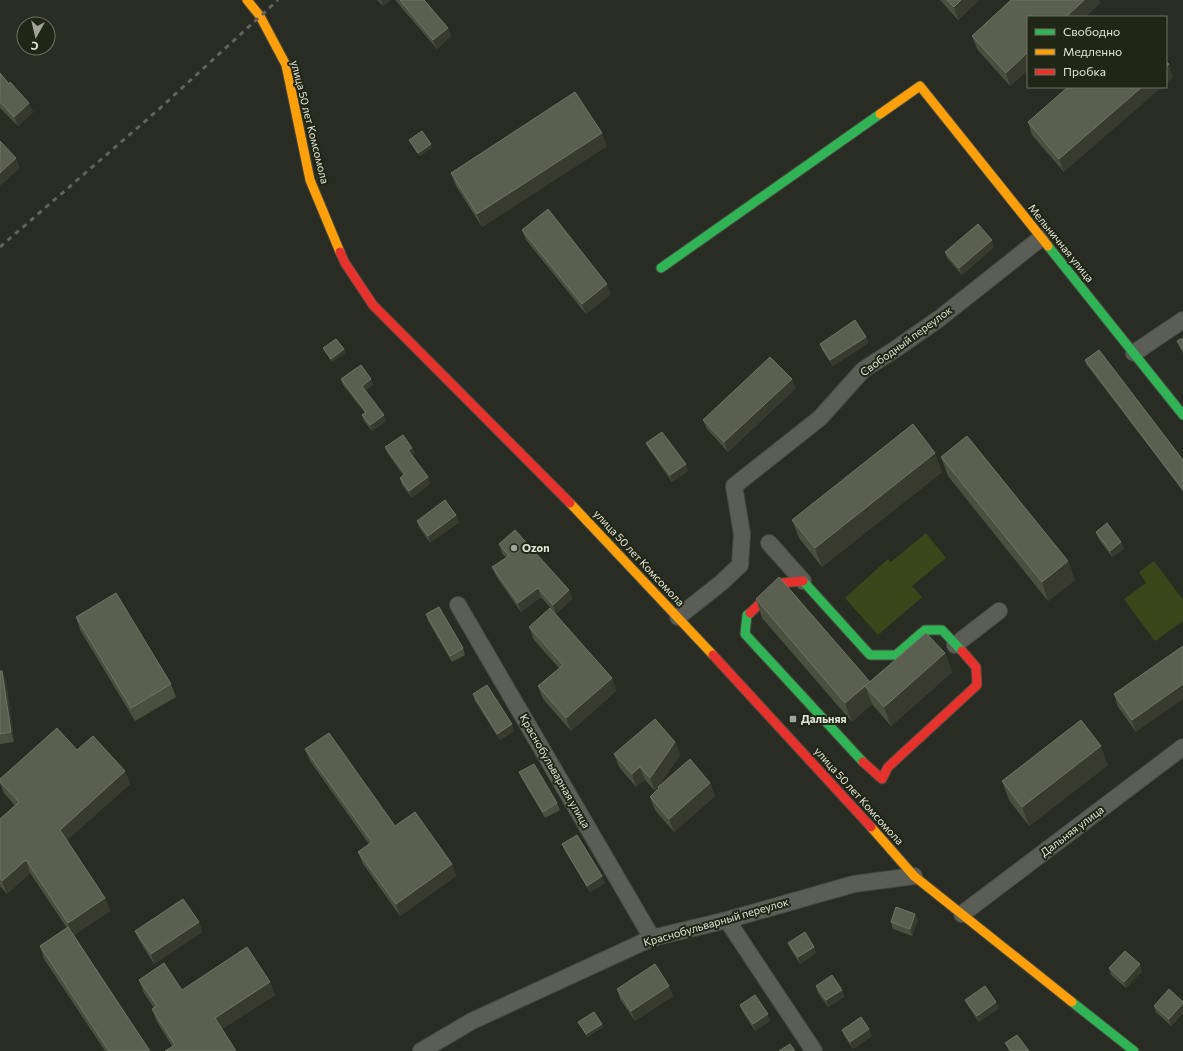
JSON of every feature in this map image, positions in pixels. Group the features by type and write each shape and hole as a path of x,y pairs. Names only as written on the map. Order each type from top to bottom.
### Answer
{"street":[{"name":"улица 50 лет Комсомола","path":"246,0 260,16 286,65 310,180 345,263 373,305 552,483 832,784 914,876 1134,1051"},
{"name":"Мельничная улица","path":"661,268 920,86 1183,415"},
{"name":"Свободный переулок","path":"678,617 721,583 740,565 742,534 734,486 820,418 863,370 940,318 1041,238"},
{"path":"1134,353 1183,320"},
{"path":"769,543 870,655 896,656 925,630 942,630 976,667 977,685 888,767 882,779 865,766 745,634 747,615 782,583 803,581"},
{"name":"Краснобульварная улица","path":"458,605 652,938"},
{"path":"955,645 1000,611"},
{"name":"Дальняя улица","path":"962,914 1183,747"},
{"name":"Краснобульварный переулок","path":"422,1051 472,1021 652,938 727,920 854,884 914,876"},
{"path":"727,920 814,1051"}],"green space":[{"path":"926,533 946,558 912,586 922,597 878,635 845,598 888,559 891,562"},
{"path":"1154,561 1183,600 1183,621 1155,641 1124,599 1146,583 1139,572"}],"building":[{"path":"400,0 424,0 448,28 433,40"},
{"path":"947,0 961,0 954,7"},
{"path":"1011,0 1084,0 1067,16 1027,16 1027,53 1006,73 972,36"},
{"path":"0,73 29,103 14,117 0,102"},
{"path":"1067,88 1141,88 1059,159 1028,122"},
{"path":"575,92 602,133 477,214 451,173"},
{"path":"422,131 431,144 418,153 409,140"},
{"path":"0,141 16,158 0,173"},
{"path":"548,209 607,284 582,304 522,230"},
{"path":"978,224 992,240 959,268 945,252"},
{"path":"855,320 866,337 830,360 820,344"},
{"path":"1183,338 1183,350 1177,341"},
{"path":"336,339 344,349 331,359 323,348"},
{"path":"1099,350 1183,460 1183,490 1085,360"},
{"path":"770,357 792,379 724,442 703,420"},
{"path":"361,365 371,379 362,386 384,415 370,425 362,415 366,412 341,379"},
{"path":"913,424 935,453 815,548 792,520"},
{"path":"662,432 686,464 670,475 646,443"},
{"path":"403,435 412,448 408,450 428,477 409,491 400,478 405,474 385,447"},
{"path":"967,436 1068,561 1042,582 941,457"},
{"path":"445,500 456,515 428,536 417,521"},
{"path":"1107,523 1121,542 1110,551 1096,532"},
{"path":"515,530 569,590 553,605 538,588 518,603 492,567 509,556 499,544"},
{"path":"779,577 870,682 845,703 756,599"},
{"path":"116,593 171,684 131,708 76,617"},
{"path":"439,607 463,648 450,656 426,614"},
{"path":"550,608 612,678 566,718 538,686 563,665 529,627"},
{"path":"926,633 945,653 884,707 865,686"},
{"path":"1183,646 1183,684 1132,720 1114,694"},
{"path":"0,671 2,671 11,732 0,734"},
{"path":"487,685 512,724 497,734 473,694"},
{"path":"655,719 675,742 650,778 640,767 632,774 614,754"},
{"path":"1081,720 1101,746 1022,807 1002,781"},
{"path":"57,728 77,750 93,736 125,771 60,830 105,898 68,923 26,860 2,881 0,878 0,819 19,802 0,782 0,779"},
{"path":"329,733 395,826 415,812 452,864 396,904 358,852 372,842 305,749"},
{"path":"690,759 710,783 669,819 650,797 659,788 658,787"},
{"path":"534,764 557,803 543,812 519,772"},
{"path":"577,835 602,876 587,886 562,844"},
{"path":"183,899 199,922 151,954 135,931"},
{"path":"896,907 915,914 910,929 891,922"},
{"path":"68,927 150,1051 109,1051 40,946"},
{"path":"805,932 814,947 798,957 788,943"},
{"path":"247,947 270,982 215,1018 236,1051 165,1051 175,1045 152,1009 157,1006 139,980 164,963 182,990"},
{"path":"1125,951 1140,964 1124,982 1109,968"},
{"path":"655,964 669,986 631,1011 617,989"},
{"path":"832,975 842,990 826,1000 816,986"},
{"path":"985,986 996,1002 977,1016 965,1000"},
{"path":"1169,989 1183,1003 1169,1019 1154,1006"},
{"path":"755,995 768,1014 753,1024 740,1005"},
{"path":"594,1012 602,1024 586,1034 578,1022"},
{"path":"861,1017 869,1029 850,1042 842,1030"},
{"path":"1017,1035 1029,1051 1011,1051 1005,1043"},
{"path":"790,1044 795,1051 779,1051"}],"railway":[{"path":"0,247 158,110 278,0"}],"traffic: fast":[{"path":"661,268 880,114"},
{"path":"1048,246 1183,415"},
{"path":"803,581 870,655 896,655 925,630 942,630 962,651"},
{"path":"750,613 747,615 745,634 863,762"},
{"path":"1072,1002 1134,1051"}],"traffic: slow":[{"path":"247,0 260,16 286,65 310,180 340,252"},
{"path":"880,114 920,86 1048,246"},
{"path":"570,503 713,655"},
{"path":"871,827 914,876 1072,1002"}],"traffic: jam":[{"path":"340,252 345,263 373,305 570,503"},
{"path":"750,613 782,583 803,581"},
{"path":"863,762 882,779 888,767 977,685 976,667 962,651"},
{"path":"713,655 871,827"}],"place":[{"name":"Ozon","path":"514,548"},
{"name":"Дальняя","path":"793,719"}]}
